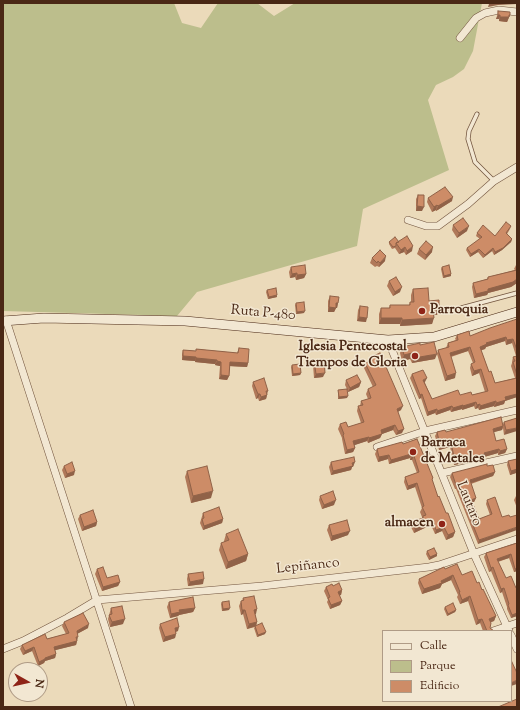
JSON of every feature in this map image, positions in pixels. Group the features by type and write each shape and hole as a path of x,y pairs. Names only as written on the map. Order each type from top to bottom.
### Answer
{"street":[{"path":"460,38 476,18 485,13 499,10 517,12"},
{"path":"408,220 426,226 438,226 468,204 494,181 517,167"},
{"name":"Ruta P-480","path":"4,320 44,318 185,321 388,340 434,336 517,312"},
{"path":"4,320 131,707"},
{"name":"Lautaro","path":"388,340 474,554 508,629"},
{"path":"377,447 425,431 517,410"},
{"path":"442,473 517,456"},
{"name":"Lepiñanco","path":"97,600 262,586 419,568 439,565 517,539"},
{"path":"3,649 29,638 97,600"},
{"path":"508,629 517,623"},
{"path":"512,637 517,649"}],"lane":[{"path":"477,114 469,131 468,139 475,162 494,181"},
{"path":"450,311 517,293"}],"green space":[{"path":"3,3 174,3 182,23 201,28 218,3 257,3 274,16 295,3 482,3 473,51 464,69 453,77 436,85 428,100 449,170 363,209 357,246 197,292 177,316 3,311"}],"building":[{"path":"498,11 510,12 510,15 509,17 500,17 500,15 498,15"},
{"path":"445,187 453,197 434,207 428,198"},
{"path":"418,195 424,195 424,207 417,206"},
{"path":"463,218 469,226 459,233 453,225"},
{"path":"506,222 511,226 506,233 512,239 503,248 495,252 493,248 485,255 479,249 471,254 467,248 482,237 477,233 483,225 495,236"},
{"path":"407,236 413,246 407,251 405,247 401,250 396,243"},
{"path":"395,237 399,242 393,247 389,242"},
{"path":"426,241 433,247 426,255 419,249"},
{"path":"380,250 386,256 380,263 378,261 377,263 372,258"},
{"path":"305,265 306,274 292,274 291,267"},
{"path":"449,265 451,274 444,276 442,267"},
{"path":"517,270 517,279 513,282 476,294 473,283 488,279 488,277"},
{"path":"396,277 402,287 395,292 389,281"},
{"path":"276,288 277,295 269,297 267,290"},
{"path":"428,288 429,301 439,300 439,309 433,309 434,318 402,320 402,318 381,318 381,308 390,308 390,305 410,305 410,302 414,302 413,289"},
{"path":"330,296 339,297 338,303 336,303 336,308 329,307"},
{"path":"304,302 305,311 297,312 296,303"},
{"path":"360,306 368,307 367,318 359,317"},
{"path":"517,319 517,350 513,339 507,340 506,337 486,343 487,344 480,347 489,372 491,371 495,383 517,378 517,394 505,397 506,400 496,403 496,401 480,406 480,404 477,405 476,402 463,406 453,408 452,406 437,411 437,409 428,412 422,394 420,395 412,374 423,370 427,378 423,380 432,399 458,390 460,395 471,392 472,395 488,391 481,369 474,371 471,364 475,362 470,347 450,353 456,373 447,376 438,350 449,347 448,343 458,340 457,335 469,331 470,336"},
{"path":"434,342 437,354 414,358 412,353 404,355 402,347"},
{"path":"239,348 249,349 248,363 230,362 229,376 221,375 221,362 217,360 183,356 183,350 196,351 196,349 238,353"},
{"path":"380,353 403,406 397,409 404,429 398,431 395,425 381,430 382,434 353,441 355,448 347,450 344,434 340,424 346,422 348,427 364,422 358,406 363,405 361,401 371,398 368,389 376,385 365,363 372,361 371,357"},
{"path":"517,356 517,375 513,357"},
{"path":"324,360 325,373 316,374 314,361"},
{"path":"300,364 301,373 293,374 292,365"},
{"path":"357,375 361,382 350,388 346,380"},
{"path":"264,378 268,391 266,391 267,395 261,397 260,394 258,394 253,382"},
{"path":"347,389 348,396 339,397 338,390"},
{"path":"501,417 503,426 493,429 496,441 504,439 507,449 500,451 499,449 455,461 451,443 440,445 437,432 445,430 446,432"},
{"path":"517,418 517,428 506,430 504,422"},
{"path":"417,439 433,478 432,479 438,497 439,496 446,513 448,513 455,532 448,535 444,527 436,530 433,521 415,529 412,522 423,518 423,516 426,515 422,507 424,506 417,483 408,486 405,477 419,472 414,456 411,454 391,460 389,455 379,457 377,449 402,442 403,444"},
{"path":"354,457 355,462 352,463 353,466 333,471 331,462"},
{"path":"517,459 517,469 511,471 508,461"},
{"path":"72,462 75,471 67,474 64,466"},
{"path":"487,464 487,466 493,465 495,472 470,480 476,498 471,500 479,519 492,514 487,500 495,497 502,517 517,515 517,527 479,540 452,473"},
{"path":"207,466 213,491 193,496 187,471"},
{"path":"333,491 336,500 324,505 320,496"},
{"path":"219,507 223,519 204,526 202,519 204,518 203,513"},
{"path":"93,510 97,522 84,527 80,515"},
{"path":"347,520 350,531 332,536 329,525"},
{"path":"238,529 248,554 228,562 221,543 229,540 226,534"},
{"path":"517,543 517,568 515,569 511,554 497,559 506,578 511,576 516,588 517,587 517,613 512,615 504,588 501,589 486,553"},
{"path":"434,548 437,554 430,557 427,551"},
{"path":"457,564 462,575 472,571 477,583 479,582 482,590 483,589 496,616 489,619 491,623 490,628 493,630 487,630 482,619 478,620 470,596 462,600 453,575 441,581 442,583 424,589 419,579 444,567 445,569"},
{"path":"103,567 107,578 118,575 120,582 103,587 97,569"},
{"path":"203,572 204,579 190,582 188,574"},
{"path":"339,583 342,590 338,592 342,601 331,605 326,587"},
{"path":"254,596 257,609 254,610 257,622 249,624 245,610 242,610 241,601 244,600 243,598"},
{"path":"193,597 195,608 179,610 180,612 171,614 169,602"},
{"path":"229,601 230,608 223,609 222,602"},
{"path":"453,603 456,610 448,614 445,607"},
{"path":"122,606 125,619 112,622 109,615 112,614 111,608"},
{"path":"83,613 89,624 77,631 77,641 54,647 56,654 39,662 34,647 25,651 22,645 45,634 47,639 69,633 64,622"},
{"path":"177,618 179,627 175,628 176,634 165,637 160,624"},
{"path":"262,623 266,632 258,635 255,626"},
{"path":"512,662 517,673 517,680 512,682"},
{"path":"517,699 517,707 498,707 512,702"}],"place":[{"name":"Parroquia","path":"422,311"},
{"name":"Iglesia Pentecostal Tiempos de Gloria","path":"415,356"},
{"name":"Barraca de Metales","path":"413,452"},
{"name":"almacen","path":"442,524"}]}
